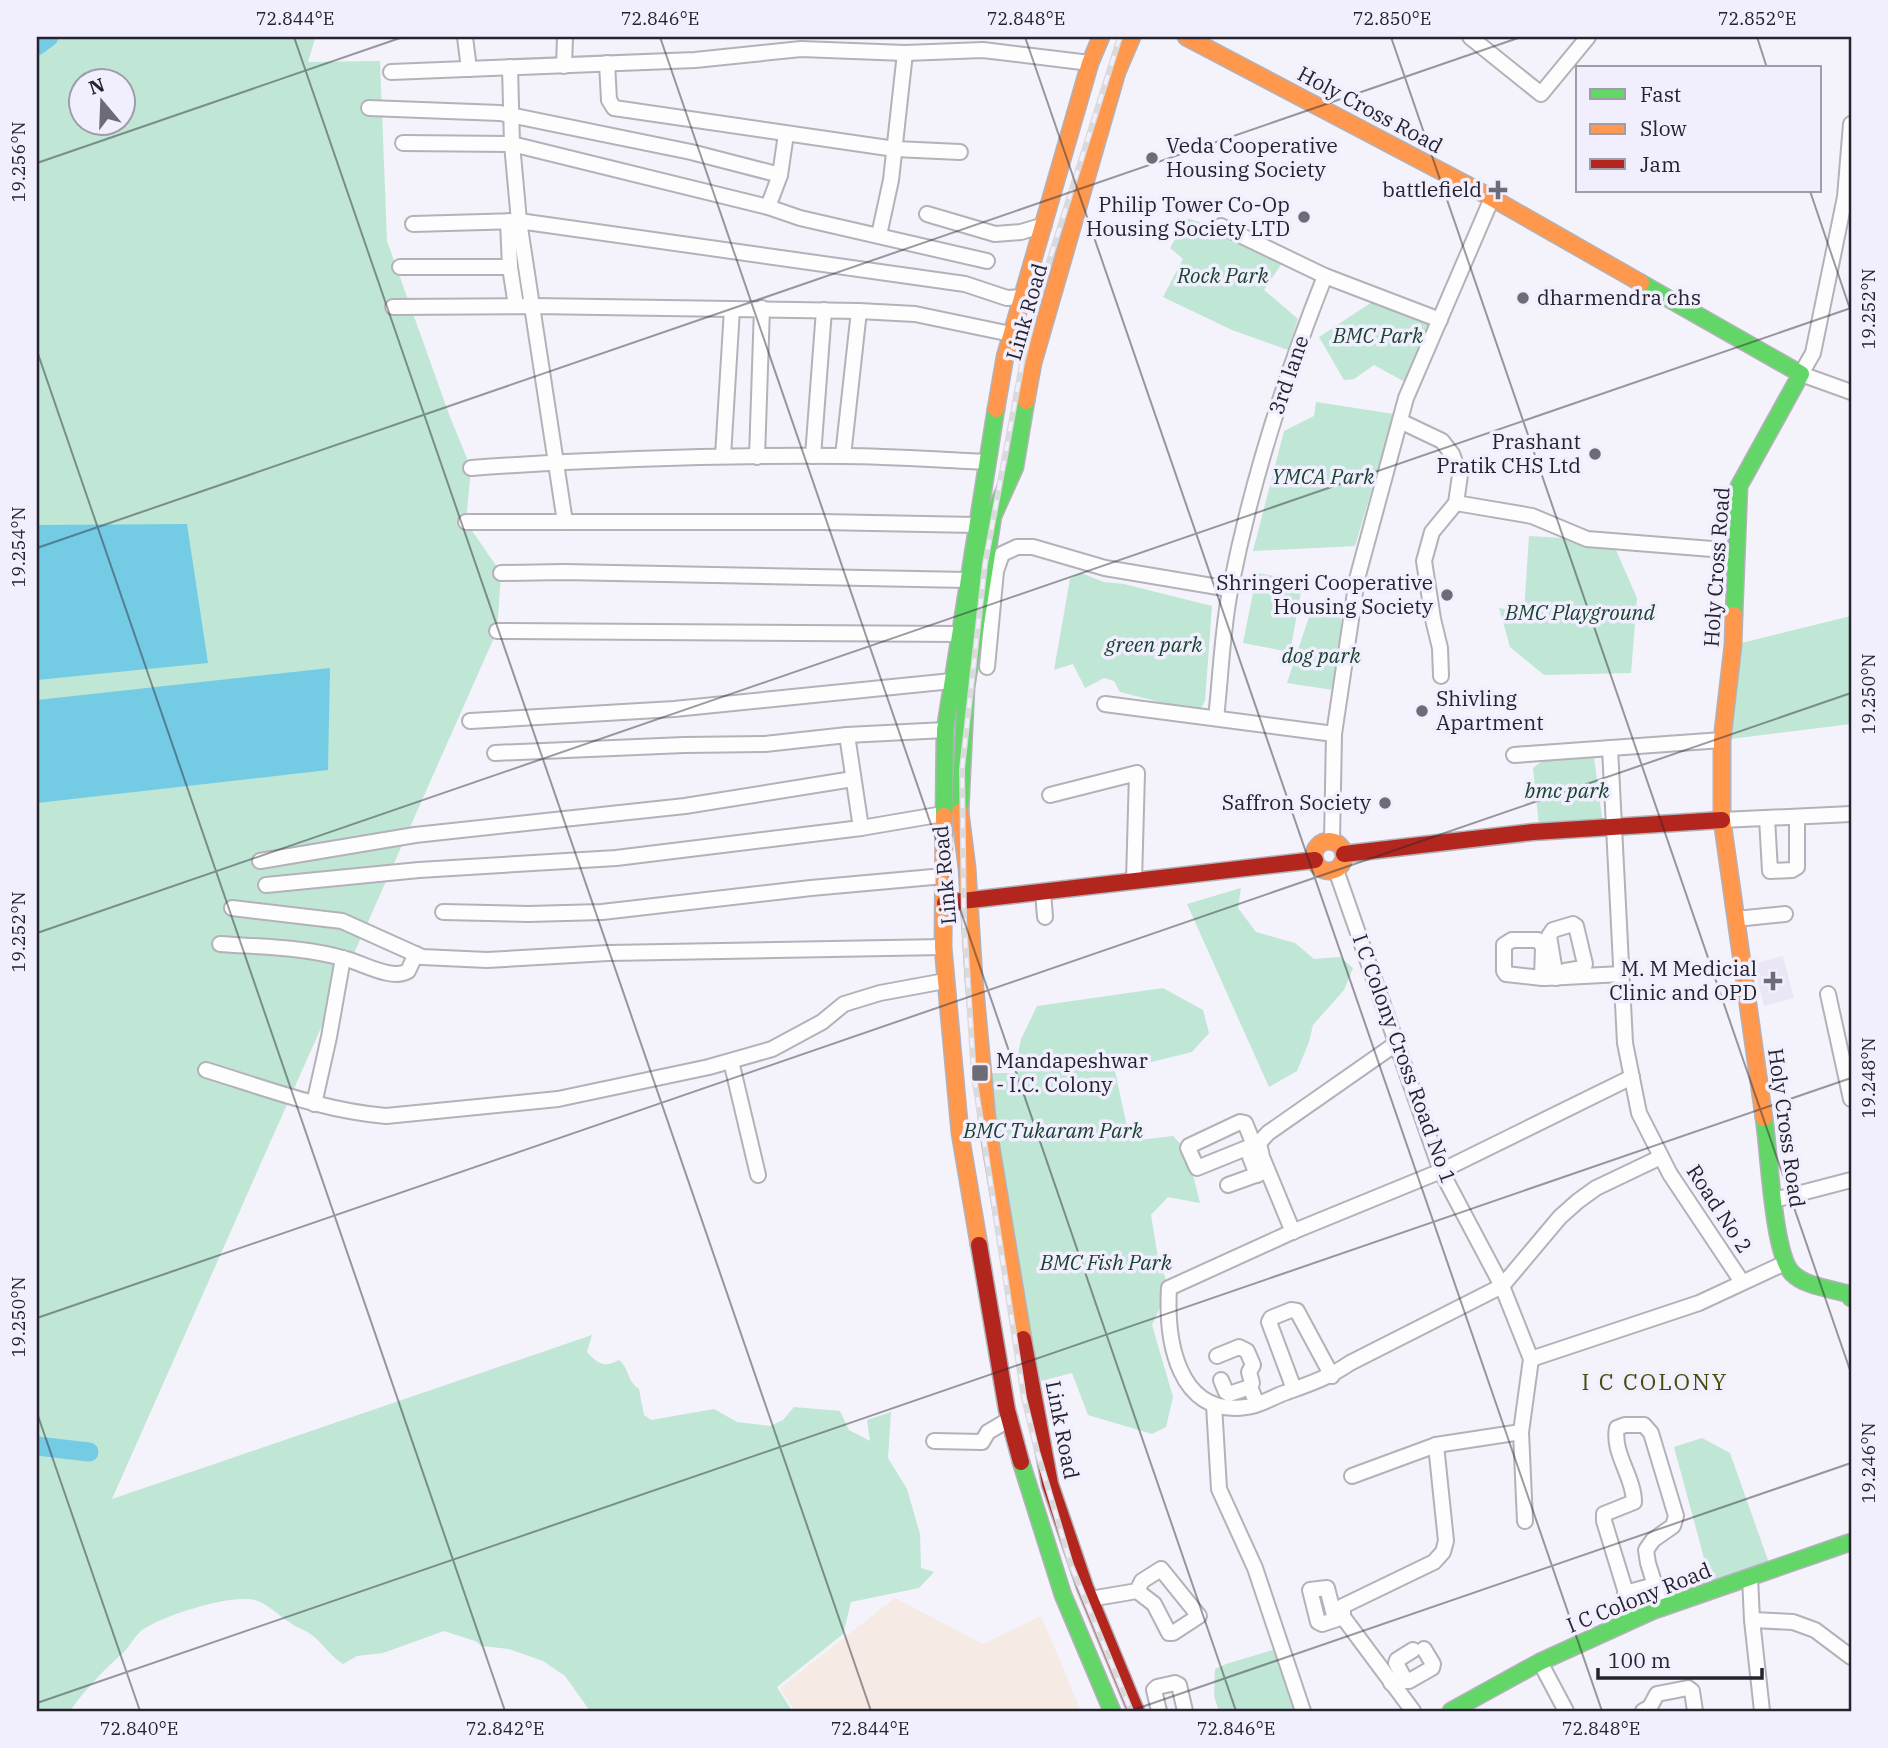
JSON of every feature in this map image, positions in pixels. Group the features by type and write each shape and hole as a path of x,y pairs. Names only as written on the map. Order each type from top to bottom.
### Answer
{"main road":[{"name":"Link Road","path":"1101,37 1090,63 1011,334 986,462 945,730 943,947 960,1133 1010,1419 1029,1492 1063,1595 1112,1711"},
{"name":"Link Road","path":"1132,37 1117,72 1036,352 1015,467 993,516 966,687 960,818 988,1129 1034,1407 1050,1484 1090,1599 1136,1711"},
{"name":"Holy Cross Road","path":"1186,37 1492,198 1801,374 1739,486 1733,645 1722,740 1722,820 1785,1263"},
{"path":"1344,855 1517,832 1615,824 1722,820"},
{"path":"1332,842 1340,846 1344,855 1343,863 1336,870 1322,869 1315,860 1318,847 1332,842"},
{"path":"945,903 1315,860"},
{"path":"1785,1263 1790,1271 1798,1276 1850,1295"},
{"name":"I C Colony Road","path":"1451,1711 1539,1662 1634,1619 1851,1542"}],"street":[{"path":"465,37 469,69"},
{"path":"564,66 565,37"},
{"path":"1470,37 1541,94 1588,37"},
{"path":"391,72 695,60 801,49 905,53 983,50 1090,63"},
{"path":"879,235 895,149 905,53"},
{"path":"607,63 609,100 614,108 895,149 960,152"},
{"path":"510,67 514,221 510,267 516,306"},
{"path":"369,108 500,113 691,152 780,175"},
{"path":"1851,124 1845,197 1813,353 1801,374 1851,392"},
{"path":"768,207 780,175 786,134"},
{"path":"402,143 512,144 768,207 800,218 987,261"},
{"path":"1332,842 1334,734 1357,579 1406,398 1492,198"},
{"path":"927,214 995,234 1021,232 1044,225"},
{"path":"514,221 534,306 565,522"},
{"path":"413,224 514,221 965,284 1007,299 1023,297"},
{"path":"1221,226 1325,276 1440,320"},
{"path":"400,267 510,267"},
{"name":"3rd lane","path":"1216,719 1230,589 1258,469 1291,363 1325,276"},
{"path":"393,307 534,306 859,311 915,314 1011,334"},
{"path":"757,457 762,308"},
{"path":"723,456 732,309"},
{"path":"813,456 824,310"},
{"path":"844,456 859,311"},
{"path":"1400,421 1442,441 1452,454 1460,475 1456,503 1432,532 1424,561 1440,648 1441,676"},
{"path":"471,468 723,456 844,456 986,462"},
{"path":"1456,503 1532,516 1587,539 1737,551"},
{"path":"466,522 976,525"},
{"path":"987,667 996,571 1002,554 1017,547 1033,547 1105,568 1230,589"},
{"path":"501,573 967,580"},
{"path":"497,631 960,634"},
{"path":"470,721 674,709 952,681"},
{"path":"1105,704 1334,734"},
{"path":"495,753 765,744 847,735 945,730"},
{"path":"847,735 861,828"},
{"path":"1514,755 1722,740"},
{"name":"Road No 2","path":"1611,748 1625,1043 1639,1113 1670,1174 1742,1282"},
{"path":"1050,795 1137,774 1134,881"},
{"path":"260,861 415,835 685,806 853,779"},
{"path":"266,885 419,870 616,858 861,828 943,814"},
{"path":"1722,820 1851,814"},
{"path":"1767,818 1770,871 1792,870 1797,867 1797,817"},
{"name":"I C Colony Cross Road No 1","path":"1336,870 1441,1171 1502,1286 1531,1359"},
{"path":"443,912 602,912 944,876"},
{"path":"1041,893 1043,917"},
{"path":"232,908 342,921 422,957 487,960 608,953 943,947"},
{"path":"1736,919 1785,914"},
{"path":"220,944 287,949 343,958 396,975 408,971 416,954"},
{"path":"314,1104 343,958"},
{"path":"1551,976 1622,974"},
{"path":"206,1070 314,1104 386,1116 558,1099 731,1061 772,1049 821,1022 844,1004 880,993 945,981"},
{"path":"1828,994 1851,1099"},
{"path":"1293,1232 1262,1173 1258,1144 1397,1043"},
{"path":"731,1061 758,1175"},
{"path":"1632,1077 1441,1171 1293,1232 1169,1288 1167,1314 1184,1379 1198,1397 1213,1405 1247,1407 1332,1376 1350,1363 1502,1286 1560,1217 1578,1201 1597,1188 1661,1157"},
{"path":"1228,1185 1262,1173"},
{"path":"1774,1200 1851,1180"},
{"path":"1525,1521 1521,1433 1531,1359 1699,1303 1785,1263"},
{"path":"1294,1389 1269,1322 1271,1318 1291,1310 1297,1311 1332,1376"},
{"path":"1217,1356 1239,1347 1247,1351 1253,1366 1249,1372 1252,1383 1250,1387 1256,1404"},
{"path":"1221,1380 1229,1394 1250,1387"},
{"path":"1213,1405 1219,1489 1255,1569 1303,1711"},
{"path":"934,1441 982,1442 988,1433 1010,1419"},
{"path":"1634,1619 1604,1514 1634,1502 1615,1439 1617,1428 1625,1424 1644,1425 1651,1433 1676,1516 1673,1526 1646,1550 1662,1608"},
{"path":"1352,1476 1436,1445 1521,1433"},
{"path":"1413,1711 1397,1679 1339,1618 1342,1606 1434,1563 1443,1552 1446,1542 1436,1445"},
{"path":"1090,1599 1138,1591 1154,1604 1170,1633 1199,1616 1161,1569 1142,1581 1138,1591"},
{"path":"1750,1577 1762,1711"},
{"path":"1625,1593 1655,1585"},
{"path":"1752,1620 1793,1622 1815,1630 1851,1657"},
{"path":"1419,1650 1433,1664 1432,1668 1409,1681 1397,1679 1397,1660 1419,1650"},
{"path":"1539,1662 1566,1711"},
{"path":"1159,1711 1154,1690 1175,1683 1179,1685 1185,1711"},
{"path":"1643,1711 1650,1707 1657,1694 1688,1688 1692,1691 1695,1711"}],"shaded area":[{"name":"M. M Medicial Clinic and OPD","path":"1783,956 1794,998 1764,1006 1753,964"},
{"path":"895,1598 983,1644 1041,1616 1081,1711 795,1711 780,1688"}],"green space":[{"path":"37,37 331,37 315,39 308,62 380,61 387,241 471,468 466,522 501,573 497,631 112,1499 592,1335 587,1352 602,1364 619,1360 622,1363 639,1389 644,1415 651,1420 714,1409 737,1422 770,1426 783,1420 794,1407 840,1411 849,1430 870,1441 867,1420 891,1412 888,1458 907,1489 920,1534 921,1568 934,1572 919,1588 851,1602 843,1634 777,1687 792,1711 590,1711 565,1676 543,1661 509,1649 482,1646 444,1631 383,1653 357,1656 343,1664 312,1635 262,1603 247,1599 198,1607 164,1619 141,1631 70,1711 37,1711"},
{"name":"Rock Park","path":"1187,218 1231,233 1284,260 1264,290 1298,319 1288,350 1232,330 1163,297 1183,259 1170,248"},
{"name":"BMC Park","path":"1372,302 1431,323 1405,382 1374,365 1354,379 1344,380 1319,337"},
{"name":"YMCA Park","path":"1316,402 1394,414 1355,546 1253,551 1284,431 1314,416"},
{"name":"BMC Playground","path":"1529,536 1612,541 1637,598 1631,673 1544,675 1510,647 1499,608 1524,612"},
{"name":"green park","path":"1081,573 1104,582 1124,584 1212,606 1205,701 1200,710 1120,692 1114,681 1104,678 1085,688 1073,664 1054,670 1070,579"},
{"path":"1257,573 1303,581 1290,652 1243,643"},
{"name":"dog park","path":"1311,611 1340,612 1346,654 1333,690 1287,683"},
{"path":"1851,616 1851,724 1722,740 1733,645"},
{"name":"bmc park","path":"1593,750 1603,825 1539,825 1533,768 1542,761"},
{"path":"1241,888 1238,908 1256,932 1295,943 1314,959 1340,957 1353,968 1344,990 1313,1025 1297,1071 1269,1087 1187,904"},
{"path":"1163,988 1203,1010 1209,1033 1192,1052 1115,1071 1130,1141 1173,1136 1187,1151 1200,1203 1168,1197 1151,1215 1158,1258 1169,1288 1152,1325 1173,1397 1166,1427 1152,1434 1088,1415 1072,1373 1041,1381 1013,1261 989,1073 1014,1073 1021,1039 1037,1006"},
{"path":"1702,1438 1730,1453 1770,1566 1711,1584 1674,1447"},
{"path":"1276,1649 1299,1711 1219,1711 1214,1696 1215,1669"}],"water":[{"path":"187,524 208,663 37,680 37,525"},
{"path":"330,668 328,770 37,803 37,700"}],"waterway":[{"path":"37,46 49,37"},
{"path":"37,1446 89,1452"}],"railway":[{"path":"1120,37 1042,284 1022,364 985,564 962,769 964,920 974,1076 1024,1398 1071,1565 1131,1711"}],"traffic: fast":[{"path":"1641,283 1801,374 1739,486 1734,615"},
{"path":"960,812 966,687 993,516 1015,467 1026,401"},
{"path":"944,816 945,730 996,409"},
{"path":"1764,1118 1776,1224 1786,1262 1792,1273 1804,1281 1848,1294 1851,1298"},
{"path":"1021,1462 1063,1595 1112,1711"},
{"path":"1451,1711 1540,1662 1652,1611 1851,1542"}],"traffic: slow":[{"path":"996,409 1005,357 1090,63 1101,37"},
{"path":"1026,401 1033,363 1117,72 1132,37"},
{"path":"1186,37 1492,198 1641,283"},
{"path":"1734,615 1722,740 1722,820 1764,1118"},
{"path":"960,812 988,1129 1023,1339"},
{"path":"944,816 943,947 960,1133 979,1245"},
{"path":"1329,841 1339,846 1344,856 1339,866 1329,871 1319,866 1314,856 1319,846 1329,841"}],"traffic: jam":[{"path":"1344,854 1533,832 1722,820"},
{"path":"945,903 1315,860"},
{"path":"979,1245 1007,1410 1021,1462"},
{"path":"1023,1339 1050,1484 1085,1587 1136,1711"}],"place":[{"name":"Veda Cooperative Housing Society","path":"1152,158"},
{"name":"battlefield","path":"1498,190"},
{"name":"Philip Tower Co-Op Housing Society LTD","path":"1304,217"},
{"name":"dharmendra chs","path":"1523,298"},
{"name":"Prashant Pratik CHS Ltd","path":"1595,454"},
{"name":"Shringeri Cooperative Housing Society","path":"1447,595"},
{"name":"Shivling Apartment","path":"1422,711"},
{"name":"Saffron Society","path":"1385,803"},
{"name":"M. M Medicial Clinic and OPD","path":"1773,981"},
{"name":"Mandapeshwar - I.C. Colony","path":"980,1073"}],"district":[{"name":"I C COLONY","path":"1655,1382"}],"park label":[{"name":"BMC Tukaram Park","path":"1053,1131"},
{"name":"BMC Fish Park","path":"1106,1263"}]}
